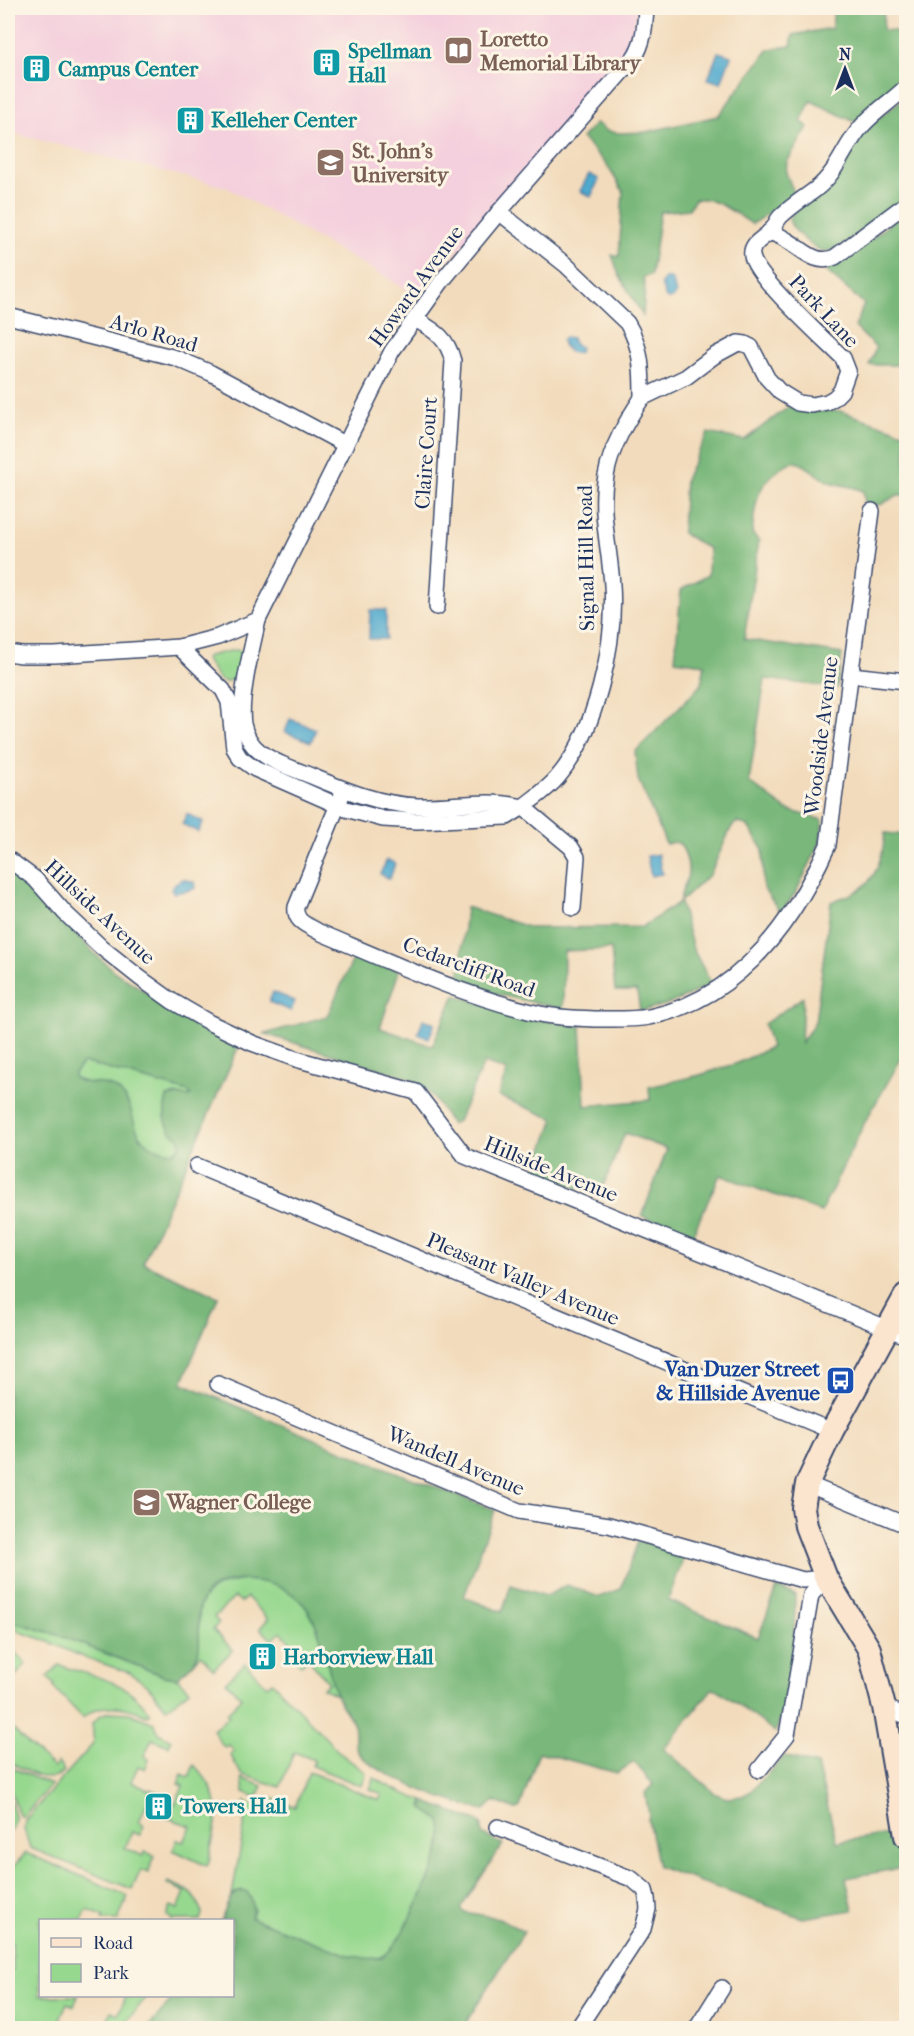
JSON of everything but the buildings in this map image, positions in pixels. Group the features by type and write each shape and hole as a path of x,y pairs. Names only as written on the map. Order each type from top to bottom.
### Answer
{"main road":[{"path":"906,1295 897,1333 832,1431 807,1484 803,1508 806,1526 826,1578 869,1649 884,1707 906,1836"}],"street":[{"name":"Howard Avenue","path":"237,711 258,620 392,351 442,281 639,51 644,32 646,8"},
{"name":"Park Lane","path":"642,398 686,377 714,356 738,344 751,347 767,378 780,392 798,403 812,405 827,402 841,391 848,371 843,358 757,269 751,255 752,248 769,232 780,217 823,183 836,168 860,128 873,114 906,87"},
{"path":"769,232 784,238 819,260 828,261 906,204"},
{"path":"499,212 566,265 627,323 633,333 642,362 642,398"},
{"name":"Arlo Road","path":"8,316 177,358 211,373 344,444"},
{"name":"Claire Court","path":"415,319 447,342 453,361 437,608"},
{"name":"Signal Hill Road","path":"523,807 556,779 573,757 592,718 611,626 612,587 604,499 606,477 610,458 623,427 642,398"},
{"name":"Woodside Avenue","path":"764,950 806,889 828,845 872,511"},
{"path":"8,653 55,655 179,647 218,637 258,620"},
{"path":"179,647 223,690 237,711 248,738 257,750 274,761 344,789 389,803 406,813"},
{"path":"851,675 906,681"},
{"path":"237,711 232,735 234,748 247,765 368,816 508,803 523,807 571,847 577,857 573,908"},
{"path":"338,805 344,789"},
{"name":"Cedarcliff Road","path":"338,805 296,907 295,915 298,920 319,932 468,994 538,1014 571,1018 649,1017 718,990 742,972 764,950"},
{"name":"Hillside Avenue","path":"8,859 35,879 65,913 101,947 172,1001 210,1023 252,1043 296,1059 416,1092 465,1156 897,1333"},
{"name":"Pleasant Valley Avenue","path":"197,1166 832,1431"},
{"name":"Wandell Avenue","path":"218,1383 519,1511 609,1525 803,1580 826,1578"},
{"path":"807,1484 906,1525"},
{"path":"759,1770 788,1735 811,1595 826,1578"},
{"path":"884,1707 906,1716"},
{"path":"498,1827 632,1879 645,1890 648,1909 642,1929 578,2028"},
{"path":"698,2028 722,1988"}],"shaded area":[{"name":"St. John's University","path":"8,8 637,8 634,34 629,51 617,68 552,139 459,249 415,294 226,187 8,132"}],"green space":[{"path":"834,8 884,8 883,30 906,32 906,73 899,84 855,122 811,101 801,121 808,127 787,162 786,173 795,195 752,224 710,200 695,199 689,209 660,212 651,275 643,277 645,288 643,316 619,275 612,255 619,257 623,191 607,165 582,138 596,123 607,131 646,132 718,116 769,49 791,46 793,35 832,28"},
{"path":"906,96 906,198 838,248 825,251 813,246 802,238 789,218 861,133"},
{"path":"906,210 906,365 869,365 876,348 855,327 864,304 824,269 856,251"},
{"path":"790,406 811,411 840,411 906,433 906,495 898,495 880,505 865,503 863,491 828,481 801,463 794,462 771,476 761,490 756,505 752,533 759,541 744,639 842,654 837,688 765,679 749,782 787,810 823,820 820,843 796,892 781,913 763,888 763,850 748,826 737,822 731,828 710,874 680,902 688,874 686,856 680,844 674,842 666,844 638,779 635,752 701,685 705,664 675,660 681,590 708,575 709,549 682,533 685,479 708,433 744,440"},
{"path":"235,650 241,651 243,656 233,679 225,682 219,679 205,659 208,656"},
{"path":"885,833 906,835 906,1050 864,1124 821,1212 720,1175 691,1238 642,1216 667,1149 625,1133 599,1197 535,1171 554,1119 498,1096 507,1071 484,1063 458,1121 451,1124 428,1091 415,1081 265,1034 327,1016 356,953 399,971 380,1028 432,1046 455,995 534,1019 581,1026 585,1106 650,1100 649,1087 738,1063 771,1047 764,1024 803,997 801,1043 815,1022 831,902 854,893 870,880 881,858"},
{"path":"8,864 15,868 95,954 115,972 172,1009 241,1041 143,1263 218,1297 182,1383 364,1460 495,1510 464,1597 502,1612 511,1585 546,1596 567,1585 599,1597 621,1589 638,1541 686,1551 668,1600 758,1638 777,1588 795,1595 793,1646 788,1685 785,1703 775,1732 717,1689 712,1689 664,1749 716,1794 727,1798 742,1796 750,1792 785,1756 817,1765 837,1842 895,1833 901,1868 846,1878 853,1910 803,1918 658,1867 645,1793 653,1784 634,1762 617,1773 539,1752 520,1807 515,1810 494,1801 485,1810 417,1788 381,1770 358,1752 355,1746 354,1726 336,1694 321,1638 314,1622 306,1607 294,1595 278,1586 243,1580 218,1585 208,1592 199,1608 198,1654 194,1662 177,1678 164,1676 58,1635 8,1620","holes":["83,1063 189,1092 191,1095 189,1097 178,1095 167,1097 166,1103 166,1120 170,1130 179,1138 181,1145 170,1152 152,1146 143,1140 138,1133 126,1099 119,1091 108,1085 79,1081 74,1078 74,1073"]},
{"path":"680,902 693,949 711,983 668,1004 640,1011 637,991 615,991 611,949 564,951 563,1009 487,992 459,982 466,907 531,928 642,927"},
{"path":"83,1063 189,1092 191,1095 189,1097 178,1095 167,1097 166,1103 166,1120 170,1130 179,1137 181,1145 173,1152 148,1144 135,1128 119,1091 108,1085 79,1081 74,1078 74,1073"},
{"path":"244,1580 265,1582 285,1589 307,1609 320,1636 336,1695 323,1688 329,1683 308,1659 301,1665 295,1659 301,1653 281,1632 272,1640 260,1628 268,1619 247,1597 241,1602 235,1597 214,1617 219,1623 213,1629 233,1650 214,1669 201,1655 194,1662 198,1647 200,1609 203,1599 210,1591"},
{"path":"8,1620 58,1635 164,1676 177,1678 189,1690 166,1708 148,1686 130,1673 78,1655 20,1632 16,1628 8,1627"},
{"path":"8,1647 26,1664 8,1684"},
{"path":"245,1663 267,1686 272,1682 340,1753 366,1773 362,1786 312,1766 314,1760 294,1752 280,1787 241,1774 230,1754 234,1751 229,1745 225,1747 221,1744 213,1730 229,1716 227,1713 242,1698 226,1682"},
{"path":"59,1665 122,1687 142,1703 150,1714 106,1707 90,1712 83,1718 54,1688 54,1684 47,1677"},
{"path":"109,1712 129,1713 154,1723 159,1733 171,1740 169,1746 152,1739 144,1756 149,1759 145,1769 138,1766 131,1782 160,1793 154,1807 146,1805 139,1822 144,1825 140,1835 132,1832 125,1848 143,1856 145,1852 155,1856 148,1873 141,1870 132,1889 30,1848 24,1829 25,1820 94,1743 92,1724 101,1715"},
{"path":"8,1725 54,1768 58,1763 64,1771 58,1776 44,1777 8,1761"},
{"path":"194,1765 209,1784 216,1804 216,1824 207,1866 173,1850 177,1840 184,1842 191,1826 162,1816 164,1811 161,1810 165,1800 175,1804 183,1786 178,1784 182,1774 189,1777"},
{"path":"8,1766 51,1785 23,1817 19,1815 8,1783"},
{"path":"309,1772 379,1800 382,1794 370,1789 374,1778 423,1801 422,1806 440,1820 441,1844 436,1862 416,1907 399,1937 392,1948 381,1957 367,1958 348,1955 251,1918 254,1910 242,1890 232,1895 244,1828 245,1801 261,1808 266,1796 295,1807"},
{"path":"242,1778 262,1786 257,1797 244,1792"},
{"path":"8,1795 15,1820 8,1834"},
{"path":"423,1801 477,1821 481,1824 483,1835 503,1844 462,1906 462,1910 499,1918 524,1932 466,2022 478,2028 148,2028 173,1997 234,1997 234,1919 221,1919 229,1900 240,1891 246,1891 252,1900 251,1918 348,1955 372,1959 385,1955 392,1948 416,1907 440,1848 442,1828 440,1820 423,1809"},
{"path":"26,1853 128,1896 118,1919 102,1919 103,1916 87,1910 82,1919 39,1919 39,1997 78,1997 74,2006 67,2003 60,2019 77,2027 80,2023 89,2028 8,2028 8,1972 13,1971 12,1943 8,1943 8,1872"},
{"path":"168,1882 187,1890 194,1896 202,1914 200,1919 172,1919 167,1916 171,1906 178,1909 185,1892 167,1884"},
{"path":"126,1997 146,1997 122,2028 109,2028 111,2023 107,2021 111,2011 118,2014"}],"water":[{"path":"718,52 731,56 721,83 708,79"},
{"path":"589,174 599,179 591,197 580,191"},
{"path":"665,278 670,278 673,282 676,294 671,299 666,298 661,284"},
{"path":"565,337 572,338 574,344 580,347 579,353 569,352 563,345 562,340"},
{"path":"370,610 386,610 386,639 369,639"},
{"path":"290,719 316,729 311,742 285,732"},
{"path":"187,814 203,822 198,832 182,824"},
{"path":"658,854 662,874 651,876 647,856"},
{"path":"387,860 395,863 390,879 380,874"},
{"path":"183,879 194,882 195,888 174,893 171,889 173,885"},
{"path":"273,992 295,1001 291,1011 269,1002"},
{"path":"423,1019 435,1023 429,1038 418,1034"}],"place":[{"name":"Loretto Memorial Library","path":"459,51"},
{"name":"Spellman Hall","path":"327,63"},
{"name":"Campus Center","path":"37,69"},
{"name":"Kelleher Center","path":"190,120"},
{"name":"St. John's University","path":"331,163"},
{"name":"Van Duzer Street & Hillside Avenue","path":"841,1381"},
{"name":"Wagner College","path":"146,1502"},
{"name":"Harborview Hall","path":"262,1657"},
{"name":"Towers Hall","path":"159,1806"}]}
